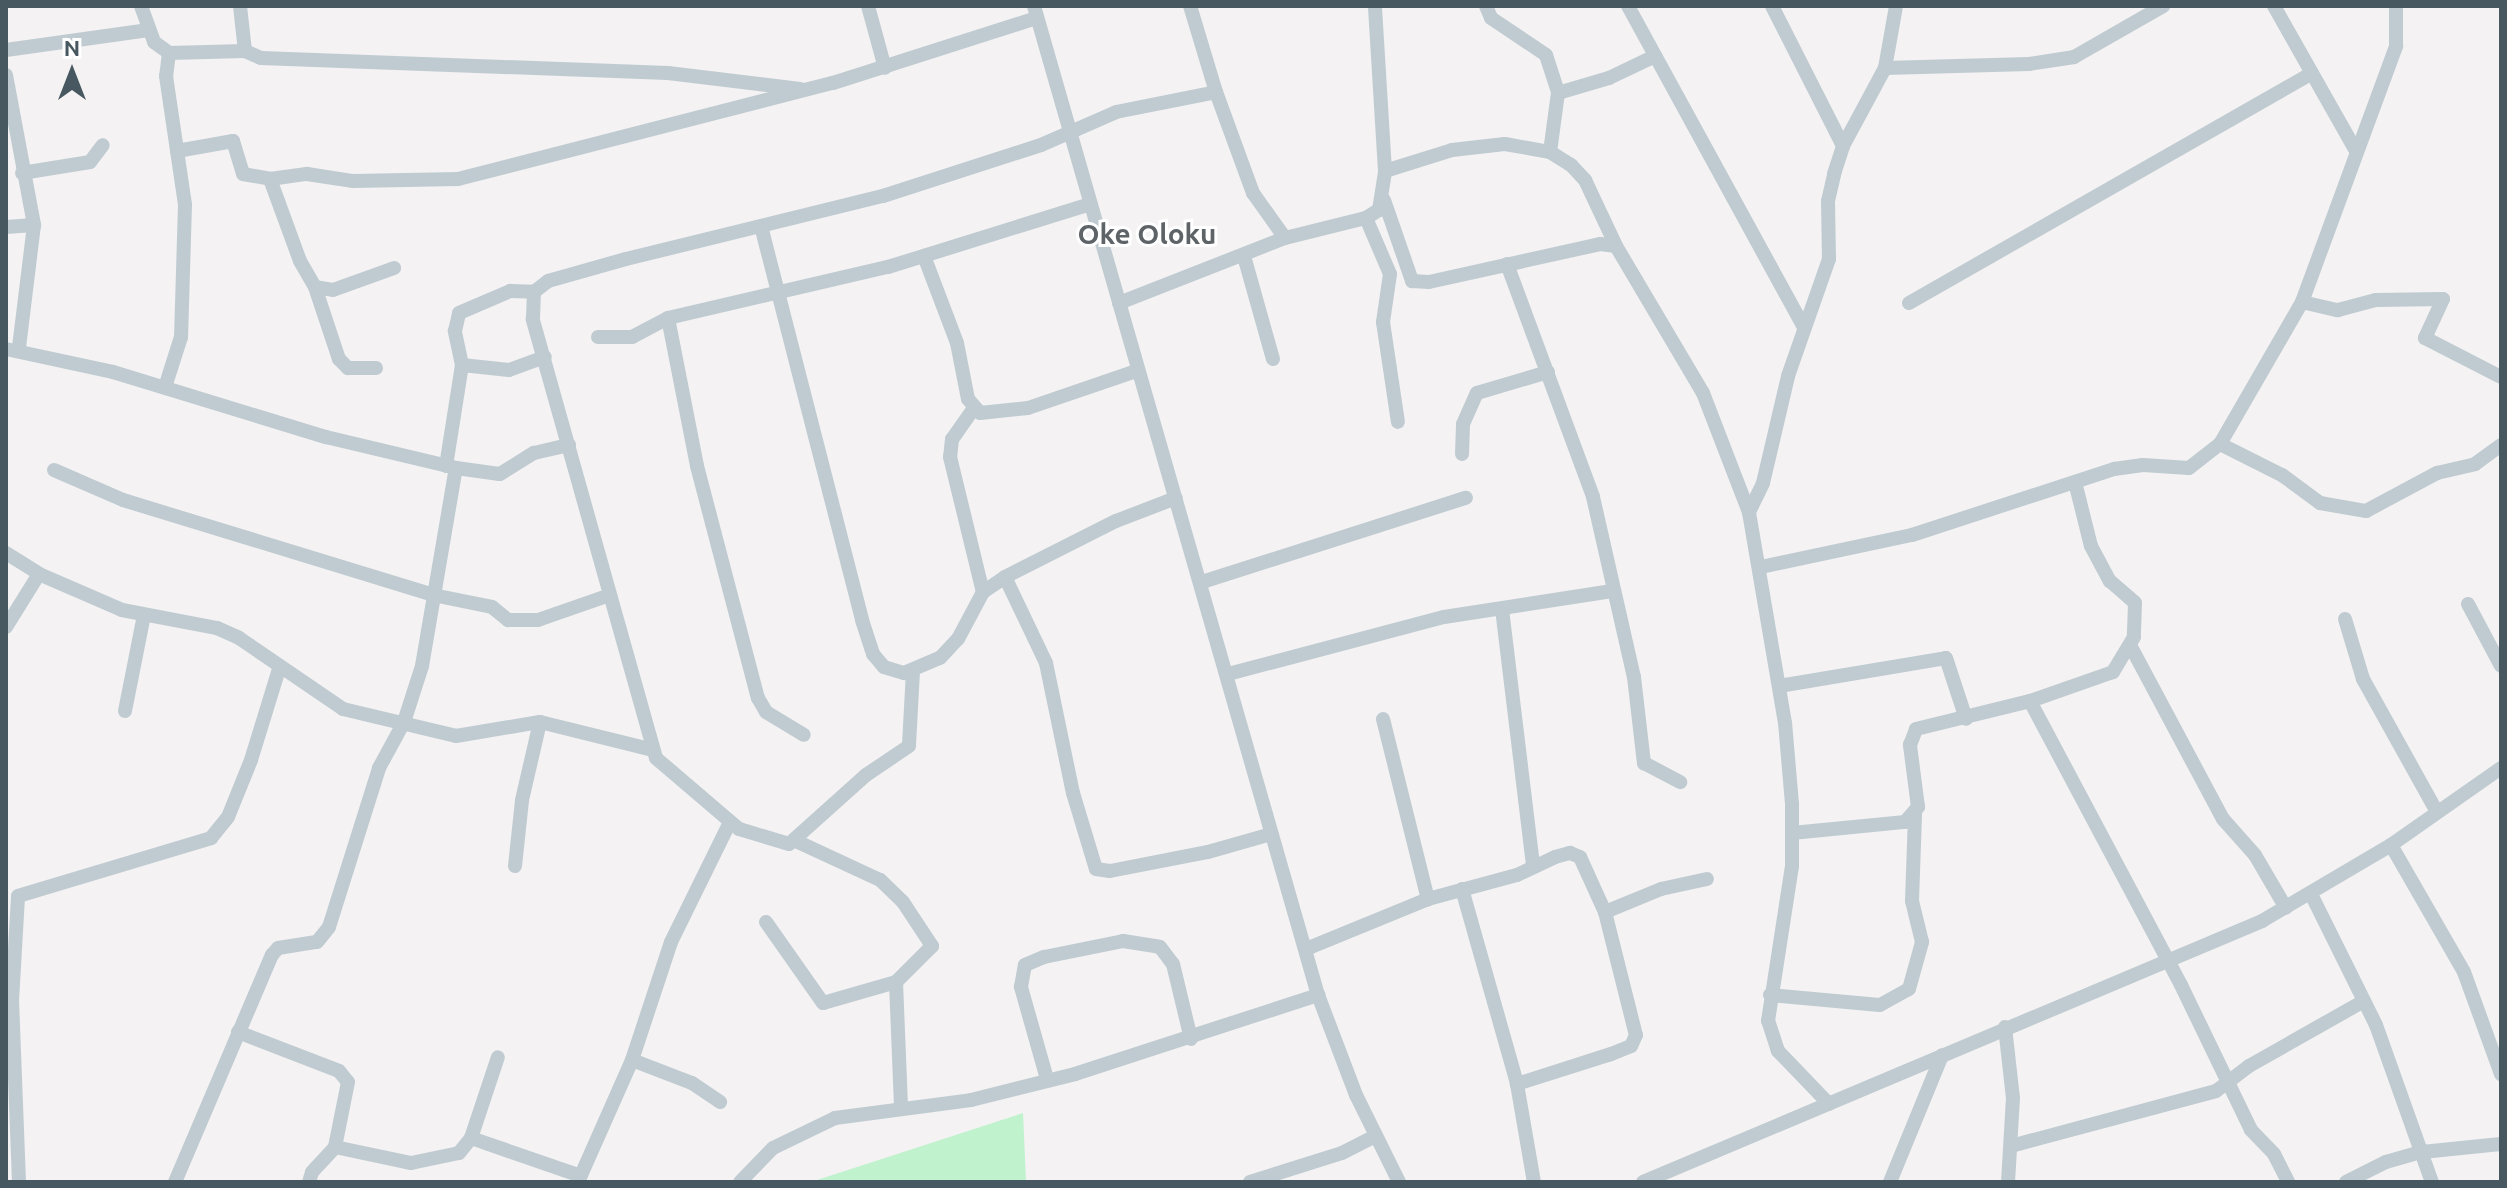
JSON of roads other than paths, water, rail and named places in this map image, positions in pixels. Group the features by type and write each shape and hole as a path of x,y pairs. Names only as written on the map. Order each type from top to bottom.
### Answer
{"street":[{"path":"141,6 149,30 169,53 166,76 185,204 181,337 165,387"},
{"path":"240,6 245,51"},
{"path":"868,6 885,68"},
{"path":"1190,6 1216,92 1253,193 1285,238"},
{"path":"1375,6 1384,200 1412,281 1600,244 1616,246"},
{"path":"1486,6 1491,18 1546,55 1558,93 1550,152"},
{"path":"1628,6 1653,57 1803,326"},
{"path":"1772,6 1843,146"},
{"path":"1749,512 1763,483 1803,326 1829,259 1828,201 1843,146 1885,68 1896,6"},
{"path":"1885,68 2029,64 2074,57 2163,6"},
{"path":"2274,6 2355,149"},
{"path":"1761,567 1912,535 2129,466 2189,468 2220,444 2302,302 2355,149 2396,46 2396,6"},
{"path":"177,151 233,141 243,174 270,179 307,174 353,181 458,179 885,68 1036,12 1071,127 1136,371 1202,582 1318,995 1376,1136 1399,1182"},
{"path":"6,50 149,30"},
{"path":"169,53 245,51 261,58 680,74 805,90"},
{"path":"1558,93 1609,78 1653,57"},
{"path":"1909,303 2310,74"},
{"path":"6,75 7,99 34,225 13,349 165,387 326,437 451,467 500,474 534,453 569,445"},
{"path":"649,749 531,306 534,292 548,281 957,173 1041,145 1071,127 1158,101 1216,92"},
{"path":"22,173 90,162 103,145"},
{"path":"1385,171 1483,145 1550,152 1585,180 1616,246 1703,393 1749,512 1761,567 1779,686 1792,866 1770,995 1771,1038 1829,1104"},
{"path":"270,179 300,261 315,287 339,359 348,368 376,368"},
{"path":"1119,303 1285,238 1366,218 1384,200"},
{"path":"598,337 632,337 668,318 924,256 1090,204"},
{"path":"1366,218 1390,274 1382,312 1398,422"},
{"path":"6,227 34,225"},
{"path":"761,226 873,654 892,672 913,671 952,648 983,592 1005,577 1116,521 1176,498"},
{"path":"924,256 957,343 974,408 985,415 1028,408 1136,371"},
{"path":"1244,256 1273,359"},
{"path":"1507,264 1548,372 1564,427 1593,497 1634,677 1644,763 1680,782"},
{"path":"315,287 333,290 394,268"},
{"path":"175,1182 238,1032 278,948 306,946 323,938 379,768 404,722 422,666 451,467 462,365 455,331 459,313 510,291 534,292"},
{"path":"2302,302 2338,310 2376,300 2443,299 2425,338 2501,377"},
{"path":"668,318 697,466 758,698 766,712 804,735"},
{"path":"462,365 509,370 545,357"},
{"path":"1462,454 1463,424 1477,393 1548,372"},
{"path":"974,408 952,439 950,457 983,592"},
{"path":"2220,444 2282,475 2320,503 2366,511 2437,473 2475,464 2501,445"},
{"path":"54,470 123,500 433,595 492,607 508,620 523,622 607,596"},
{"path":"1770,995 1880,1005 1909,989 1922,942 1912,901 1915,815 1910,737 1932,723 1966,719 2030,701 2113,672 2130,645 2138,616 2135,603 2110,581 2091,546 2075,482"},
{"path":"1202,582 1466,498"},
{"path":"6,553 39,574 144,615 217,628 343,709 466,736 540,722 649,749 730,822 783,845 796,841 866,775 909,746 913,671"},
{"path":"6,627 39,574"},
{"path":"1005,577 1046,663 1073,793 1096,869 1110,871 1208,852 1271,834"},
{"path":"1228,674 1392,629 1612,591"},
{"path":"2468,604 2501,666"},
{"path":"1502,609 1533,866"},
{"path":"125,711 144,615"},
{"path":"2345,619 2363,679 2394,726 2437,812"},
{"path":"2130,645 2223,819 2255,855 2286,908"},
{"path":"1779,686 1946,658 1966,719"},
{"path":"19,1182 12,1001 12,898 211,838 228,817 251,760 280,666"},
{"path":"2030,701 2251,1130 2274,1154 2288,1182"},
{"path":"1383,719 1428,899"},
{"path":"515,866 522,800 540,722"},
{"path":"1643,1182 2005,1027 2166,964 2286,908 2391,845 2501,768"},
{"path":"1792,833 1905,822 1915,815"},
{"path":"471,1138 580,1179 632,1060 671,942 730,822"},
{"path":"766,922 819,1001 896,982 928,956 932,946 924,930 880,880 796,841"},
{"path":"2391,845 2464,972 2501,1074"},
{"path":"1306,949 1428,899 1570,853 1580,857 1605,912 1635,1018 1631,1046 1517,1084"},
{"path":"1605,912 1661,889 1707,879"},
{"path":"1462,889 1517,1084 1534,1182"},
{"path":"2311,894 2364,1001 2432,1182"},
{"path":"1047,1079 1021,987 1025,965 1044,957 1123,941 1160,947 1173,964 1191,1039"},
{"path":"896,982 901,1108"},
{"path":"740,1182 773,1148 835,1118 971,1100 1191,1039 1318,995"},
{"path":"2011,1146 2216,1091 2364,1001"},
{"path":"2005,1027 2013,1098 2008,1182"},
{"path":"238,1032 339,1071 348,1082 335,1147 312,1172 309,1182"},
{"path":"1890,1182 1942,1055"},
{"path":"335,1147 411,1163 438,1155 450,1158 471,1138 498,1057"},
{"path":"632,1060 692,1083 720,1102"},
{"path":"1250,1182 1342,1153 1376,1136"},
{"path":"2346,1182 2386,1162 2422,1152 2501,1144"}],"district":[{"name":"Oke Oloku","path":"1147,234"}]}
